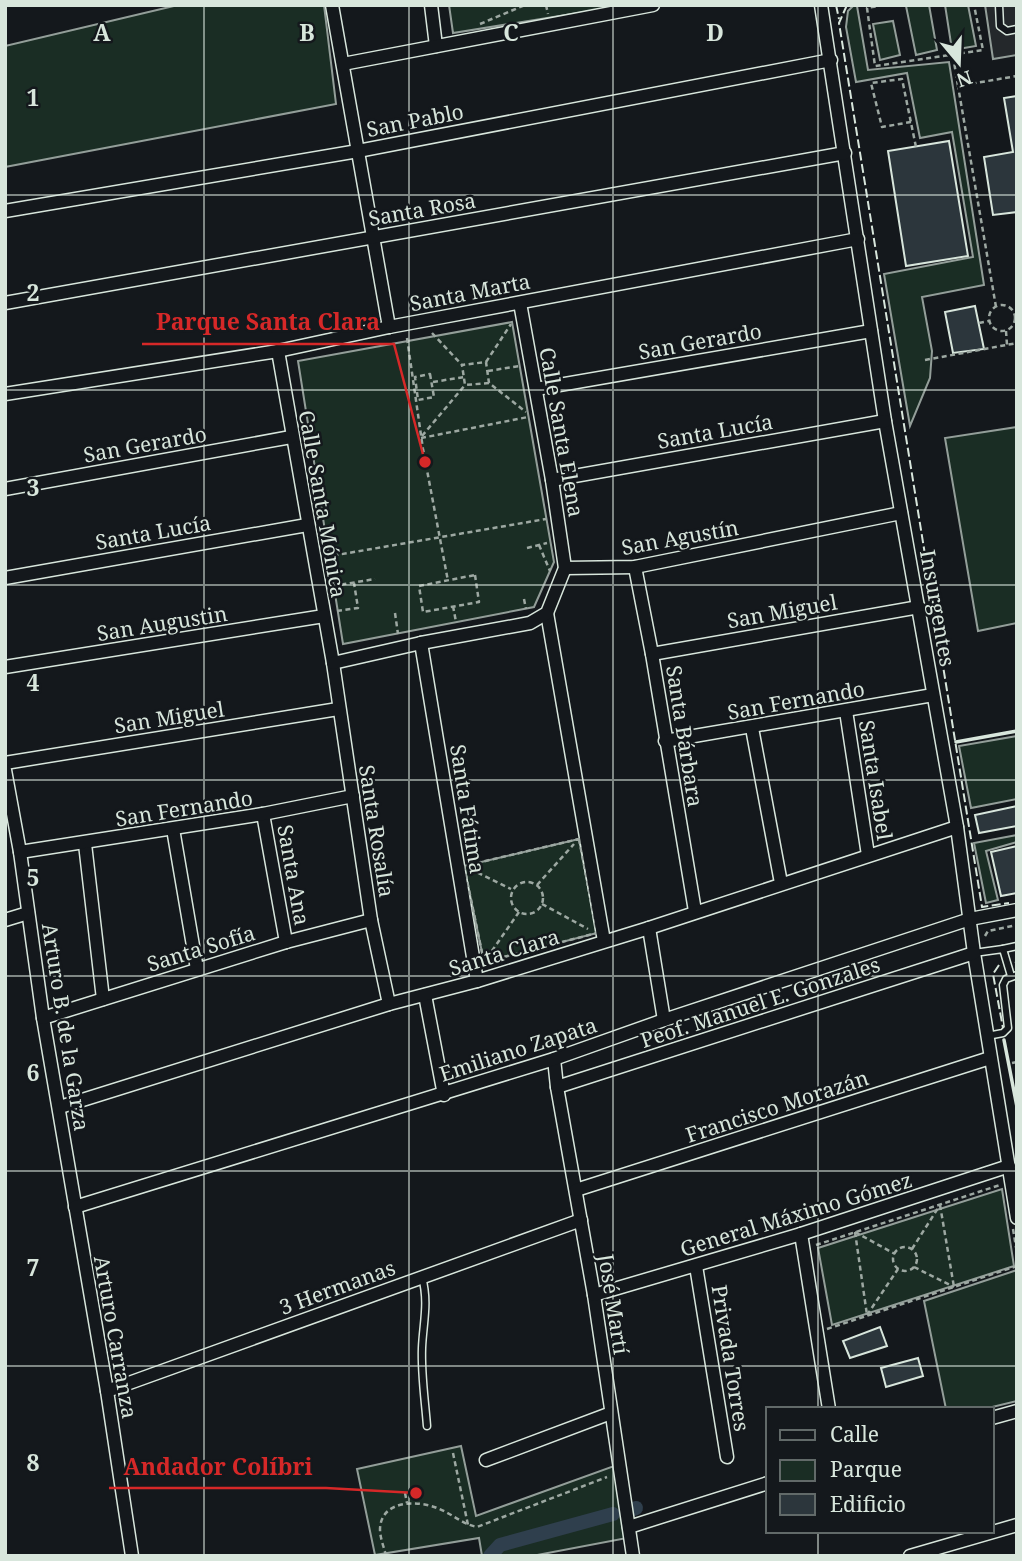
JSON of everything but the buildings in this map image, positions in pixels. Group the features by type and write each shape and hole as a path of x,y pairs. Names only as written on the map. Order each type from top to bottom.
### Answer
{"street":[{"path":"332,5 389,327"},
{"path":"431,5 436,46"},
{"path":"343,64 653,5"},
{"name":"Insurgentes","path":"821,5 885,421 957,827 990,1058 1017,1218"},
{"name":"San Pablo","path":"5,211 358,151 831,60"},
{"name":"Santa Rosa","path":"5,303 845,153"},
{"name":"Santa Marta","path":"5,394 278,351 389,327 858,239"},
{"name":"Calle Santa Elena","path":"520,303 552,480 561,565"},
{"name":"San Gerardo","path":"536,389 871,331"},
{"name":"Calle Santa Mónica","path":"278,351 307,525 329,614 333,663"},
{"name":"Santa Lucía","path":"552,480 885,421"},
{"name":"San Gerardo","path":"5,489 291,437"},
{"name":"San Agustín","path":"561,565 635,567 901,513"},
{"name":"Santa Lucía","path":"5,578 307,525"},
{"path":"561,565 547,613 601,937"},
{"name":"Santa Bárbara","path":"635,567 695,911"},
{"name":"San Miguel","path":"652,654 919,607"},
{"path":"333,663 530,622 547,613"},
{"name":"San Augustin","path":"5,667 329,614"},
{"name":"Santa Fátima","path":"421,643 477,981"},
{"name":"Santa Rosalía","path":"333,663 371,920 389,1004"},
{"name":"San Fernando","path":"665,741 933,695"},
{"name":"San Miguel","path":"5,763 338,709"},
{"name":"Santa Isabel","path":"846,711 868,855"},
{"path":"752,727 781,883"},
{"name":"Arturo B. de la Garza","path":"5,770 75,1207"},
{"name":"San Fernando","path":"20,852 85,844 353,796"},
{"name":"Santa Ana","path":"263,814 286,942"},
{"name":"Santa Clara","path":"60,1107 389,1004 477,981 601,937 649,928 957,827"},
{"path":"173,829 197,969"},
{"path":"85,844 103,999"},
{"name":"Emiliano Zapata","path":"75,1207 554,1059 970,919 1017,910"},
{"path":"5,920 28,913"},
{"name":"Santa Sofía","path":"43,1018 286,942 371,920"},
{"path":"649,928 664,1020"},
{"name":"Peof. Manuel E. Gonzales","path":"557,1087 974,953"},
{"path":"425,995 444,1094"},
{"name":"Francisco Morazán","path":"576,1190 990,1058"},
{"name":"José Martí","path":"554,1059 594,1295 633,1556"},
{"name":"General Máximo Gómez","path":"594,1295 801,1234 1009,1166"},
{"name":"Arturo Carranza","path":"75,1207 132,1556"},
{"name":"3 Hermanas","path":"107,1391 581,1220"},
{"path":"801,1234 829,1407"},
{"name":"Privada Torres","path":"696,1266 727,1457"},
{"path":"994,1417 1017,1411"},
{"path":"486,1460 611,1413"},
{"path":"629,1527 766,1484"},
{"path":"994,1532 1017,1525"},
{"path":"911,1556 990,1533"}],"lane":[{"path":"999,5 1000,26 1007,31 1017,29"},
{"path":"974,953 1017,946"},
{"path":"987,1036 1003,1033 1008,1028 1003,985 1006,979 1014,975 1003,949"},
{"path":"422,1278 427,1312 422,1350 427,1426"}],"path":[{"path":"475,26 525,5"},
{"path":"884,5 867,8 875,66 983,50 974,5"},
{"path":"953,56 996,307"},
{"path":"958,86 1017,76"},
{"path":"911,122 882,127 871,83 902,79 911,122 916,147"},
{"path":"996,307 1008,307 1016,317 1013,326 1006,331 994,328 989,321 990,313 996,307"},
{"path":"516,330 514,318 486,362 489,383 531,416"},
{"path":"979,323 989,321"},
{"path":"443,331 432,333 462,365 465,386"},
{"path":"1006,331 1007,345"},
{"path":"407,338 421,438 448,581"},
{"path":"925,360 1017,343"},
{"path":"462,365 486,362"},
{"path":"487,371 523,366"},
{"path":"430,374 431,383 434,397 418,400 415,377 430,374"},
{"path":"431,383 464,377"},
{"path":"421,438 465,386 489,383"},
{"path":"529,404 531,416"},
{"path":"421,438 531,416"},
{"path":"326,567 325,557 550,518"},
{"path":"527,548 554,542"},
{"path":"539,545 552,575 561,565"},
{"path":"475,575 480,602 453,606 423,612 419,586 475,575"},
{"path":"329,586 375,579"},
{"path":"329,614 358,608 354,583"},
{"path":"524,599 527,612"},
{"path":"453,606 457,626"},
{"path":"395,613 399,636"},
{"path":"579,839 601,937"},
{"path":"464,866 579,839"},
{"path":"537,886 579,839"},
{"path":"464,866 484,962"},
{"path":"464,866 513,890"},
{"path":"524,882 537,886 542,894 542,904 535,912 519,912 510,900 513,890 524,882"},
{"path":"542,904 601,937"},
{"path":"484,962 519,912"},
{"path":"484,962 601,937"},
{"path":"1012,1063 1017,1062"},
{"path":"814,1246 1005,1183"},
{"path":"912,1250 940,1205"},
{"path":"940,1205 954,1287"},
{"path":"856,1232 895,1254"},
{"path":"856,1232 867,1315"},
{"path":"900,1248 912,1250 917,1259 914,1267 908,1271 898,1269 894,1264 895,1254 900,1248"},
{"path":"827,1329 1017,1266"},
{"path":"914,1267 954,1287"},
{"path":"867,1315 898,1269"},
{"path":"453,1453 468,1525"},
{"path":"386,1556 380,1529 384,1515 396,1505 407,1503 437,1507 468,1525 477,1527 620,1472"},
{"path":"405,1493 407,1503"}],"green space":[{"path":"178,5 324,5 336,104 5,167 5,46"},
{"path":"449,5 628,5 453,33"},
{"path":"854,5 859,5 857,6 868,70 949,62 984,285 922,297 932,351 930,378 910,426 884,274 973,257 952,132 920,138 907,73 856,82 846,27 848,11"},
{"path":"929,5 937,50 916,55 906,6"},
{"path":"945,5 968,5 976,46 952,50"},
{"path":"893,21 900,55 880,60 873,24"},
{"path":"512,322 554,562 534,607 343,644 298,361"},
{"path":"1017,427 1017,623 978,631 945,438"},
{"path":"1017,736 1017,799 971,808 959,746"},
{"path":"1017,835 1017,842 986,851 998,900 986,903 974,843"},
{"path":"579,839 597,933 484,962 464,866"},
{"path":"1002,1189 1014,1266 832,1325 818,1248"},
{"path":"1017,1270 1017,1401 992,1407 946,1407 924,1301"},
{"path":"461,1446 476,1516 614,1466 627,1538 532,1556 482,1556 479,1538 375,1555 357,1469"}],"shaded area":[{"path":"985,5 1017,5 1017,55 993,59"}],"waterway":[{"path":"490,1556 500,1545 613,1514"}],"fence":[{"path":"836,5 839,19"},
{"path":"847,5 839,23 982,907 1009,903"},
{"path":"999,965 993,974 1003,1028"}],"wall":[{"path":"956,742 1017,731"},
{"path":"1004,1040 1017,1107"}],"place":[{"name":"Parque Santa Clara","path":"425,462"},
{"name":"Andador Colíbri","path":"416,1493"}]}
